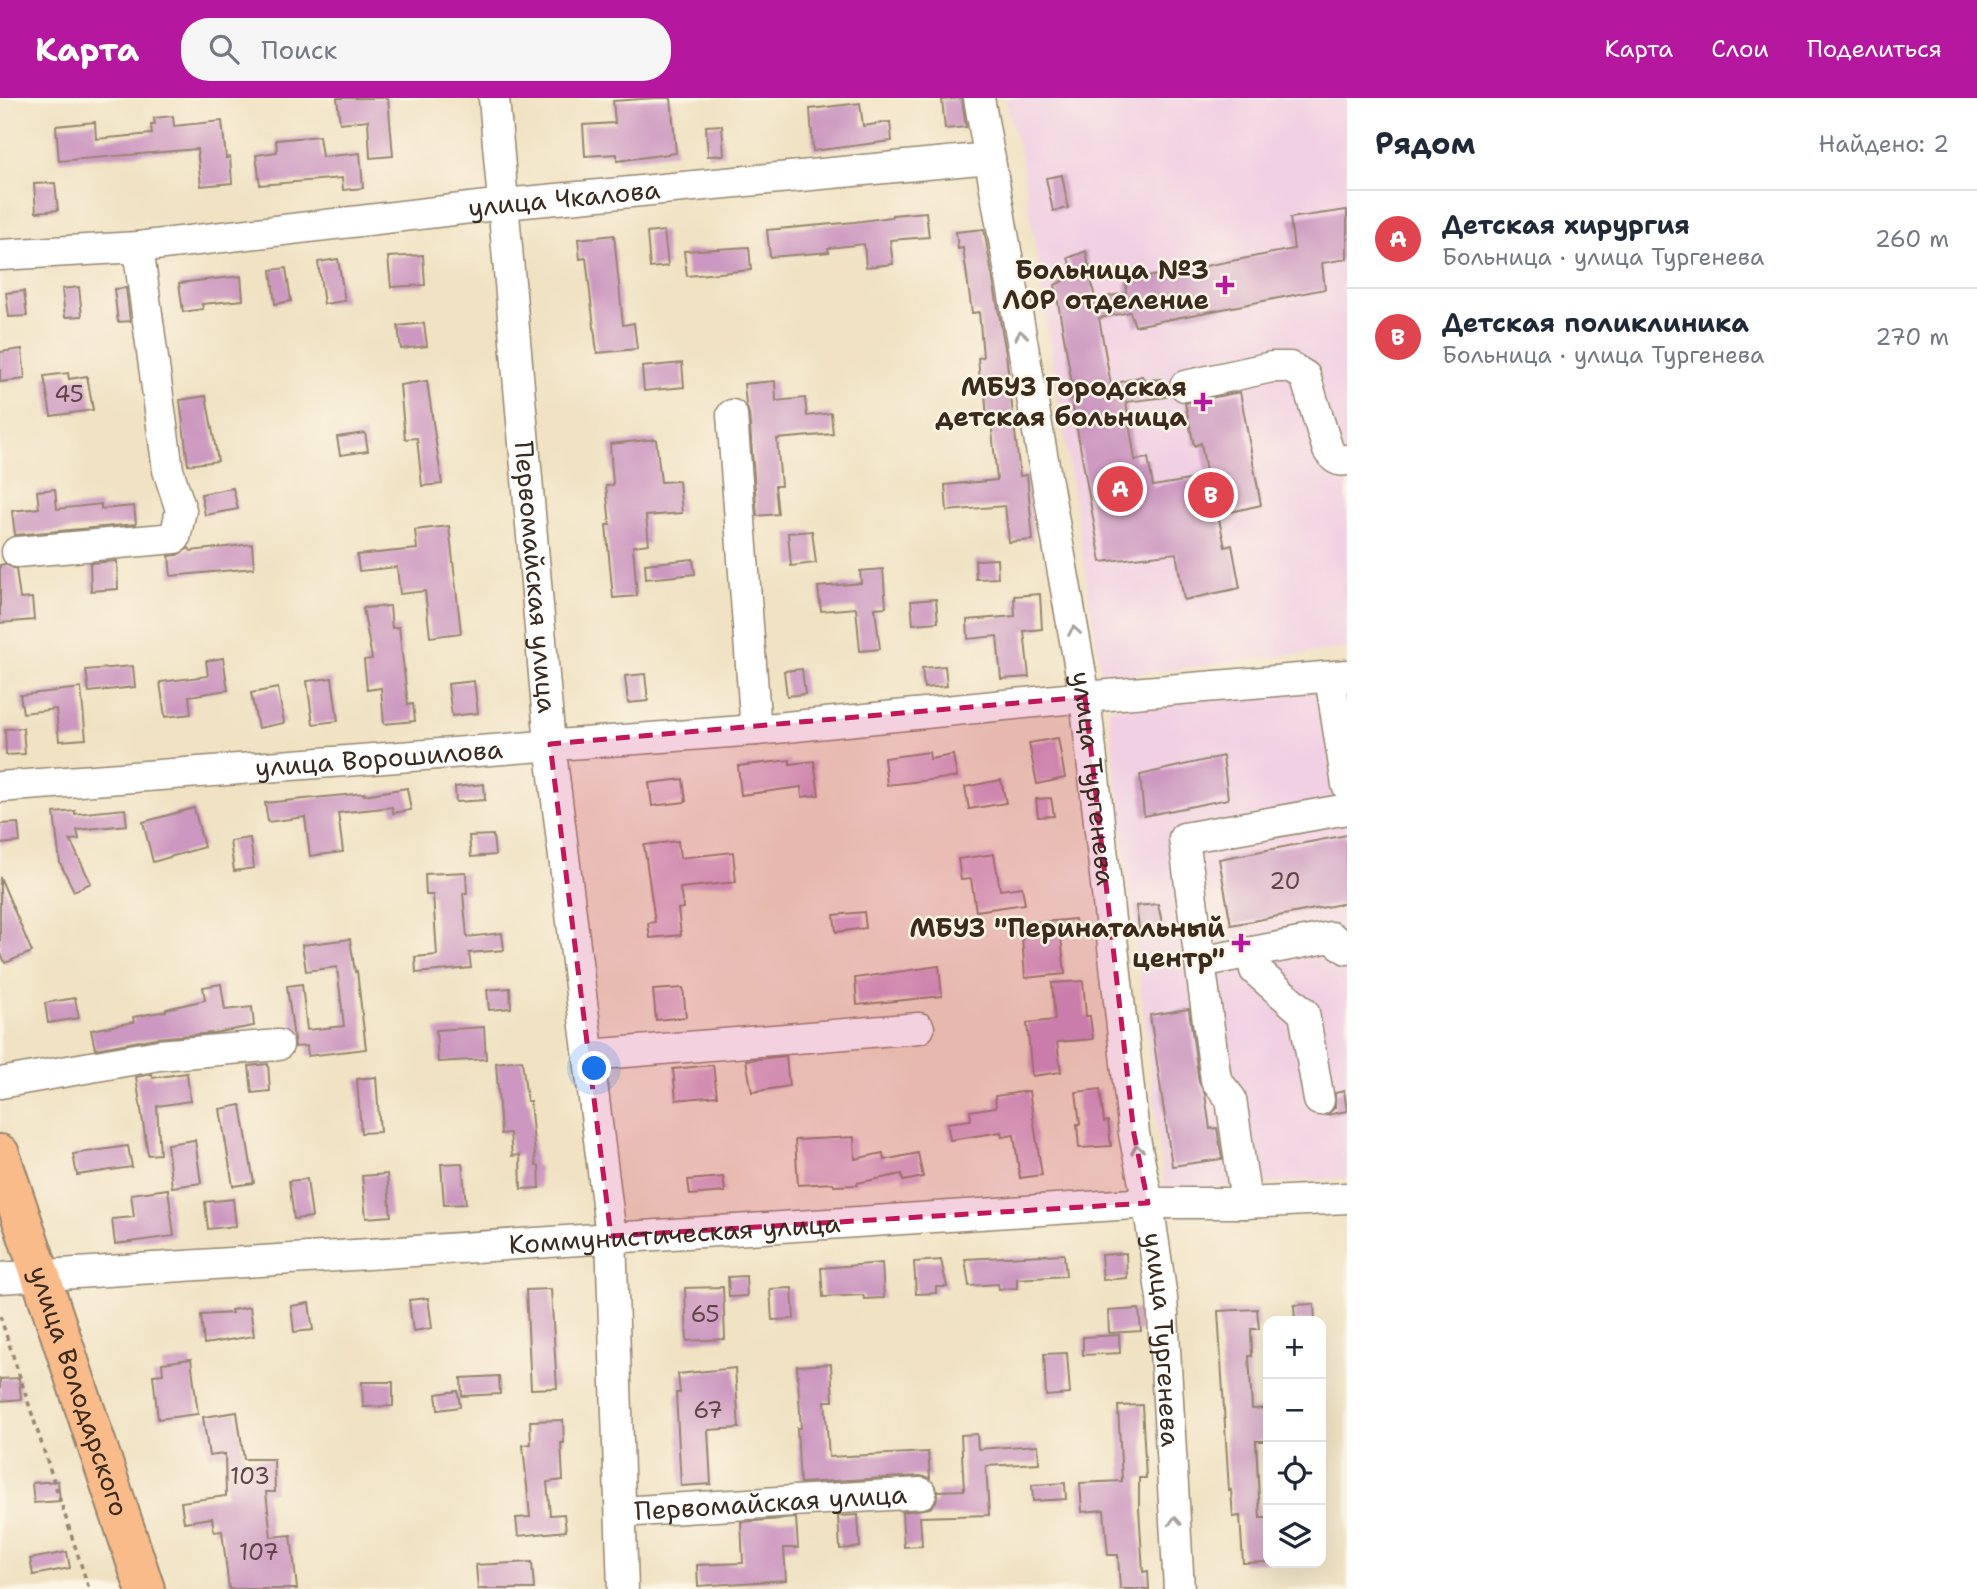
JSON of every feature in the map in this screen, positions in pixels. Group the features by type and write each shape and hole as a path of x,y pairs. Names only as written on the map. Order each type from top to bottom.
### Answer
{"main road":[{"name":"улица Володарского","path":"0,1154 145,1589"}],"street":[{"name":"Первомайская улица","path":"494,98 550,744 611,1236 623,1589"},
{"name":"улица Тургенева","path":"979,98 1086,697 1134,1134 1148,1203 1162,1298 1179,1589"},
{"name":"улица Чкалова","path":"0,255 138,247 503,204 990,159"},
{"path":"17,552 175,538 181,510 168,470 138,247"},
{"path":"1185,386 1272,367 1290,366 1305,376 1328,450 1333,457 1341,461 1347,460"},
{"path":"732,415 756,730"},
{"name":"улица Ворошилова","path":"0,787 756,730 1086,697 1338,676"},
{"path":"1338,676 1347,785"},
{"path":"1246,1203 1231,1099 1216,1080 1184,838 1347,809"},
{"path":"1200,962 1331,937 1347,949"},
{"path":"1252,952 1255,970 1304,1013 1319,1100"},
{"path":"589,1055 919,1028"},
{"path":"0,1083 159,1055 278,1045"},
{"name":"Коммунистическая улица","path":"0,1278 1148,1203 1246,1203 1347,1198"},
{"name":"Первомайская улица","path":"621,1512 921,1493"}],"path":[{"path":"0,1316 89,1589"}],"highlighted area":[{"path":"1085,697 1134,1134 1148,1203 611,1236 550,744"}],"shaded area":[{"name":"МБУЗ Городская детская больница","path":"1005,98 1347,98 1347,648 1102,678 1021,156"},
{"name":"МБУЗ \"Перинатальный центр\"","path":"1347,684 1347,1178 1165,1191 1108,708"}],"building":[{"path":"337,98 388,98 393,156 370,158 368,120 340,123"},
{"path":"671,98 676,153 617,161 617,154 585,156 583,125 615,123 613,101"},
{"path":"962,98 966,127 945,129 942,100"},
{"path":"860,103 863,126 890,122 892,141 813,151 810,109"},
{"path":"173,116 174,126 222,121 226,158 230,157 232,183 201,186 197,149 59,161 56,126 95,122 96,139 152,134 151,125 155,125 154,118"},
{"path":"722,125 724,155 708,156 706,126"},
{"path":"319,136 322,157 360,153 363,188 343,190 342,178 260,185 256,155 277,152 276,140"},
{"path":"1062,175 1068,208 1053,211 1046,178"},
{"path":"55,183 58,210 36,212 34,184"},
{"path":"1347,210 1347,259 1322,263 1325,289 1135,326 1130,312 1099,318 1111,385 1142,376 1144,380 1162,379 1166,397 1126,402 1135,460 1148,458 1153,486 1207,477 1201,443 1194,446 1185,403 1240,392 1261,505 1218,515 1225,547 1232,545 1240,588 1184,600 1176,553 1101,562 1071,396 1074,395 1055,285 1074,275 1068,258 1086,251 1095,299 1126,293 1126,281 1294,249 1290,218"},
{"path":"926,212 929,237 890,240 893,264 866,267 864,244 828,248 829,252 770,257 767,230"},
{"path":"984,229 1006,353 1020,476 1027,475 1033,540 1009,542 1005,506 947,511 945,485 997,480 991,420 987,420 984,379 980,380 978,358 983,357 979,312 972,313 963,248 958,249 956,232"},
{"path":"664,231 668,266 650,268 647,233"},
{"path":"614,235 623,325 634,323 637,349 597,353 586,258 580,259 578,239"},
{"path":"749,247 751,270 687,276 684,251"},
{"path":"423,255 425,285 391,287 388,257"},
{"path":"338,259 345,301 324,304 318,262"},
{"path":"286,268 291,301 275,304 271,270"},
{"path":"241,276 243,300 202,304 203,309 183,312 179,283"},
{"path":"79,287 82,316 65,317 62,289"},
{"path":"126,288 130,321 118,322 114,289"},
{"path":"24,291 27,316 9,317 6,293"},
{"path":"424,323 427,346 401,349 398,326"},
{"path":"22,349 25,379 0,382 0,352"},
{"path":"682,363 684,387 644,391 642,367"},
{"path":"68,373 69,379 87,376 93,410 51,416 44,376"},
{"path":"427,381 442,484 422,486 417,438 405,439 400,385"},
{"path":"775,381 776,401 805,398 807,416 831,413 833,434 777,439 781,486 775,486 778,514 757,516 744,384"},
{"path":"206,396 218,461 188,465 180,400"},
{"path":"365,433 368,451 340,455 337,437"},
{"path":"656,439 661,482 679,481 682,513 646,516 649,544 633,546 637,596 613,598 606,525 610,525 606,486 613,485 610,444"},
{"path":"233,488 238,509 205,515 201,494"},
{"path":"55,489 57,509 101,504 101,509 134,506 136,524 15,535 12,511 39,508 37,491"},
{"path":"449,526 461,633 430,637 425,591 400,594 397,567 359,571 357,555 417,549 415,530"},
{"path":"812,531 816,563 791,566 788,533"},
{"path":"252,544 254,568 171,576 169,556 189,548 191,551"},
{"path":"693,559 695,574 646,579 645,564"},
{"path":"997,559 998,578 976,579 975,560"},
{"path":"117,561 118,589 91,591 90,563"},
{"path":"5,564 16,569 20,599 32,598 34,620 0,623 0,565"},
{"path":"883,569 886,607 875,608 880,649 860,651 856,608 821,611 818,587 861,583 860,571"},
{"path":"1040,594 1042,629 1024,631 1029,677 1001,679 997,636 968,639 967,620 1015,616 1014,596"},
{"path":"936,599 938,622 913,624 911,601"},
{"path":"390,606 392,628 399,627 408,705 413,704 415,721 384,724 381,688 367,690 364,660 372,659 363,608"},
{"path":"223,658 228,690 189,696 191,714 165,717 160,682 208,676 206,661"},
{"path":"133,666 135,687 89,692 86,670"},
{"path":"945,666 947,686 924,688 922,668"},
{"path":"802,669 805,694 787,696 784,671"},
{"path":"645,674 648,701 628,703 625,676"},
{"path":"332,678 338,721 313,724 307,681"},
{"path":"474,681 478,713 452,716 448,684"},
{"path":"81,688 86,739 59,741 56,709 23,713 20,695"},
{"path":"278,688 284,723 258,728 251,693"},
{"path":"23,728 25,754 6,755 5,729"},
{"path":"1058,738 1065,778 1037,784 1029,743"},
{"path":"929,752 930,759 953,755 957,777 887,785 884,758"},
{"path":"1223,756 1228,799 1144,816 1140,775"},
{"path":"790,760 790,764 814,761 819,795 802,797 801,787 741,795 738,766"},
{"path":"683,779 686,802 652,806 649,783"},
{"path":"1001,780 1006,803 969,809 965,787"},
{"path":"484,784 485,800 456,802 455,787"},
{"path":"407,788 411,810 393,813 392,807 338,813 343,852 310,856 305,817 268,822 265,803 364,795"},
{"path":"1051,798 1054,816 1038,817 1036,799"},
{"path":"194,808 204,847 153,862 143,822"},
{"path":"125,809 127,825 77,830 79,839 70,840 91,883 74,891 60,863 54,813 75,811 75,814"},
{"path":"18,823 20,842 0,844 0,824"},
{"path":"493,835 495,855 471,857 469,836"},
{"path":"1347,835 1347,903 1231,925 1219,859"},
{"path":"250,838 254,868 234,871 230,841"},
{"path":"678,841 680,858 733,852 736,882 680,888 683,908 678,909 681,935 650,938 648,923 655,922 644,845"},
{"path":"994,854 1000,890 1022,887 1025,904 976,911 971,879 961,880 958,859"},
{"path":"466,872 467,893 463,893 467,937 502,933 504,950 469,953 471,968 416,973 415,957 437,955 433,895 426,895 425,874"},
{"path":"0,877 32,952 5,963 0,952"},
{"path":"1158,904 1164,932 1140,935 1136,906"},
{"path":"864,912 866,928 836,932 834,915"},
{"path":"1075,919 1077,935 1061,937 1065,974 1025,978 1021,924"},
{"path":"350,939 355,972 357,971 366,1049 308,1056 307,1046 295,1047 287,986 302,984 307,1030 344,1026 337,967 306,971 302,945"},
{"path":"939,966 942,996 857,1005 855,978"},
{"path":"1083,981 1086,1016 1090,1016 1093,1039 1057,1042 1061,1072 1032,1076 1027,1023 1055,1020 1052,983"},
{"path":"221,984 225,1010 252,1007 254,1026 156,1038 95,1049 91,1030 134,1022 133,1017 205,1000 203,987"},
{"path":"510,988 511,1008 489,1010 487,990"},
{"path":"683,988 686,1017 656,1020 653,990"},
{"path":"75,998 79,1018 48,1023 45,1003"},
{"path":"1189,1009 1199,1082 1205,1094 1210,1129 1217,1128 1222,1159 1172,1166 1150,1015"},
{"path":"484,1027 486,1059 438,1062 436,1030"},
{"path":"786,1056 789,1086 752,1092 746,1060"},
{"path":"522,1060 527,1101 530,1101 540,1188 521,1189 520,1155 512,1156 510,1133 501,1134 496,1063"},
{"path":"268,1064 270,1091 252,1093 249,1066"},
{"path":"713,1065 717,1096 676,1100 673,1069"},
{"path":"187,1073 190,1101 157,1106 160,1154 148,1155 136,1077 152,1074 153,1078"},
{"path":"376,1077 380,1132 361,1133 357,1079"},
{"path":"1100,1089 1104,1122 1108,1121 1111,1146 1079,1148 1077,1124 1080,1124 1076,1092"},
{"path":"1029,1091 1042,1175 1020,1178 1014,1135 1002,1137 1001,1132 950,1140 947,1123 971,1120 970,1111 996,1107 995,1096"},
{"path":"1344,1091 1347,1111 1327,1115 1335,1107 1335,1093"},
{"path":"241,1105 254,1183 233,1186 220,1109"},
{"path":"854,1137 855,1159 883,1153 884,1160 918,1153 923,1177 903,1181 902,1174 857,1185 798,1185 795,1140"},
{"path":"195,1140 201,1183 172,1187 167,1144"},
{"path":"128,1146 132,1167 77,1175 73,1154"},
{"path":"462,1163 466,1204 444,1205 441,1164"},
{"path":"387,1174 391,1216 366,1218 362,1176"},
{"path":"723,1177 725,1192 690,1195 688,1180"},
{"path":"307,1179 312,1217 294,1219 289,1181"},
{"path":"168,1189 174,1236 115,1244 112,1219 134,1217 131,1194"},
{"path":"233,1199 236,1226 208,1229 205,1202"},
{"path":"1126,1253 1127,1278 1103,1280 1101,1255"},
{"path":"1064,1254 1066,1276 1017,1279 1017,1288 999,1289 998,1284 969,1286 965,1259"},
{"path":"941,1260 947,1287 936,1287 936,1293 916,1294 914,1262"},
{"path":"882,1263 884,1298 864,1299 863,1295 823,1297 821,1268"},
{"path":"746,1276 747,1296 729,1297 728,1277"},
{"path":"723,1287 725,1339 687,1341 685,1288"},
{"path":"792,1288 794,1319 772,1320 770,1289"},
{"path":"551,1289 557,1388 531,1389 526,1290"},
{"path":"428,1298 432,1328 413,1331 409,1300"},
{"path":"309,1303 313,1330 294,1332 291,1306"},
{"path":"1314,1304 1315,1316 1295,1316 1294,1305"},
{"path":"250,1307 254,1336 204,1344 201,1315 232,1313 231,1310"},
{"path":"1139,1309 1141,1331 1109,1333 1108,1311"},
{"path":"1257,1309 1259,1329 1251,1329 1252,1356 1249,1356 1252,1409 1263,1408 1263,1441 1256,1441 1260,1518 1263,1518 1263,1562 1243,1563 1240,1516 1233,1517 1231,1490 1229,1491 1218,1311"},
{"path":"1119,1335 1120,1353 1083,1355 1083,1337"},
{"path":"1067,1353 1070,1394 1046,1396 1044,1354"},
{"path":"191,1359 198,1414 158,1419 153,1375 163,1374 162,1363"},
{"path":"831,1364 833,1401 825,1401 829,1457 928,1452 930,1478 920,1476 800,1483 797,1428 801,1428 797,1366"},
{"path":"735,1368 739,1428 708,1430 711,1484 681,1486 676,1393 680,1393 678,1374"},
{"path":"499,1376 500,1394 462,1396 461,1378"},
{"path":"19,1378 21,1399 0,1401 0,1379"},
{"path":"362,1382 393,1382 393,1406 363,1407"},
{"path":"458,1391 460,1407 438,1410 436,1394"},
{"path":"1142,1405 1146,1478 1139,1478 1139,1508 1143,1572 1148,1571 1149,1589 1120,1589 1118,1555 1108,1555 1104,1510 1082,1512 1080,1483 1122,1481 1118,1406"},
{"path":"237,1412 244,1459 274,1459 275,1492 266,1492 271,1537 291,1535 297,1589 229,1589 222,1531 214,1532 212,1518 184,1522 181,1502 226,1496 225,1454 209,1456 203,1417"},
{"path":"563,1420 563,1480 547,1482 550,1515 564,1514 566,1531 518,1536 516,1518 530,1517 523,1445 531,1444 530,1421"},
{"path":"977,1434 978,1449 1038,1445 1039,1463 986,1466 989,1515 920,1517 922,1546 904,1547 902,1512 930,1508 936,1501 938,1491 964,1490 961,1435"},
{"path":"58,1481 60,1501 34,1503 32,1483"},
{"path":"1065,1483 1066,1499 1033,1501 1032,1485"},
{"path":"858,1515 860,1547 840,1549 838,1516"},
{"path":"796,1518 798,1548 784,1548 786,1580 698,1586 697,1565 743,1563 741,1522"},
{"path":"67,1552 70,1568 33,1575 30,1559"},
{"path":"532,1562 534,1589 478,1589 476,1565"}],"place":[{"name":"Больница №3 ЛОР отделение","path":"1225,285"},
{"name":"МБУЗ Городская детская больница","path":"1203,402"},
{"name":"Детская хирургия","path":"1120,489"},
{"name":"Детская поликлиника","path":"1211,495"},
{"name":"МБУЗ \"Перинатальный центр\"","path":"1241,943"}]}
